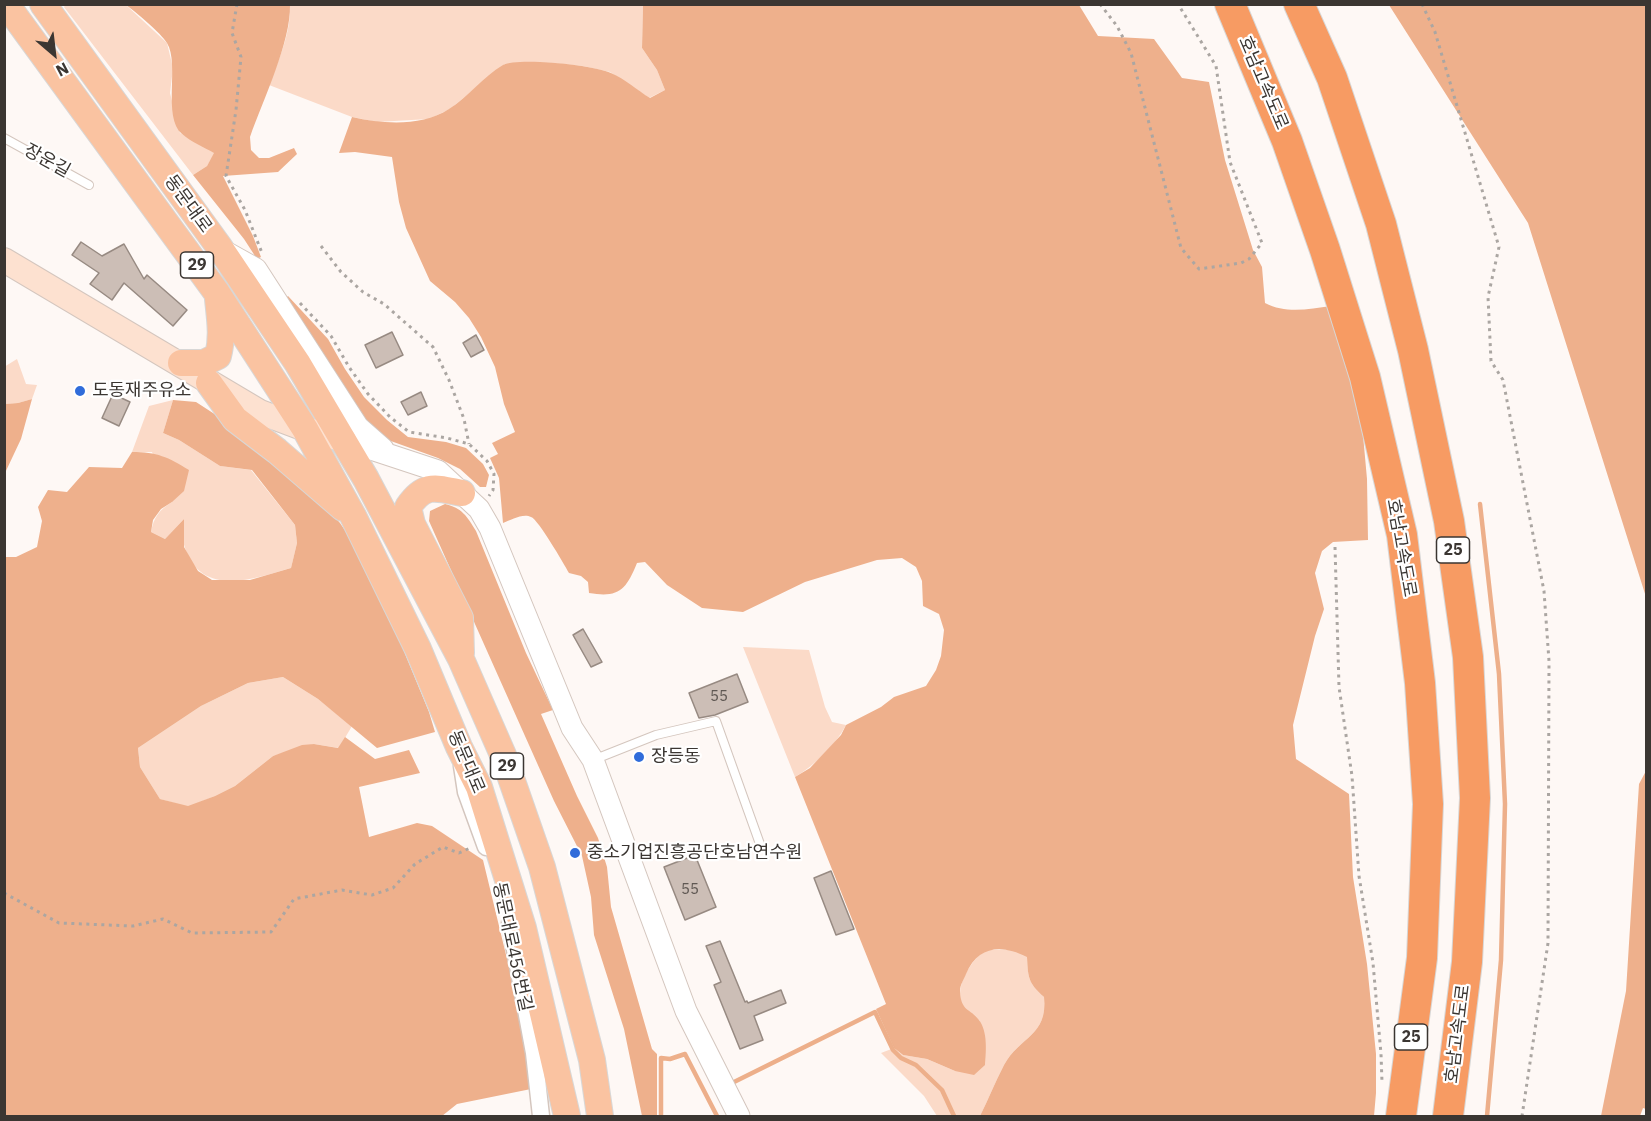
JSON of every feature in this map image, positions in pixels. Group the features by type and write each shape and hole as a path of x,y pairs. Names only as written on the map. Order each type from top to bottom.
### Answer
{"highway":[{"name":"호남고속도로","path":"1230,4 1287,141 1325,250 1365,377 1402,535 1420,682 1428,804 1422,958 1401,1116"},
{"name":"호남고속도로","path":"1299,4 1332,78 1384,235 1413,350 1446,509 1468,657 1475,798 1467,962 1449,1116"}],"main road":[{"name":"동문대로","path":"6,4 217,293 305,429 353,516 418,649 478,787 523,928 567,1116"},
{"name":"동문대로","path":"43,4 220,248 298,364 344,440 461,659 503,754 542,867 592,1060 600,1116"},
{"path":"4,260 181,363 209,383 260,412 305,429 344,440"},
{"path":"181,363 204,363 218,356 222,327 217,293"},
{"path":"209,383 235,419 277,451 353,516"},
{"path":"461,659 460,618 412,524 408,507 416,496 431,487 470,501"}],"street":[{"path":"220,248 256,269 358,427 390,456"},
{"path":"344,440 438,471 470,501 490,528 572,728 593,760 686,1011 739,1116"},
{"name":"동문대로456번길","path":"459,747 466,792 505,902 534,1053 541,1116"}],"lane":[{"name":"장운길","path":"4,138 89,185"},
{"path":"593,760 656,735 716,721 760,844"}],"path":[{"path":"237,4 232,33 241,57 237,110 226,176 252,226 263,257"},
{"path":"1100,4 1118,26 1131,53 1181,248 1199,269 1242,263 1249,259 1262,243 1230,162 1216,66 1178,4"},
{"path":"1422,4 1435,33 1499,247 1488,297 1491,361 1503,380 1544,591 1549,661 1548,944 1522,1116"},
{"path":"321,246 341,272 363,292 384,304 433,347 464,419 468,444"},
{"path":"294,297 331,336 348,367 368,394 390,417 410,432 468,444 487,461 494,474 493,490 470,501"},
{"path":"1335,547 1339,687 1352,776 1359,876 1373,963 1382,1083"},
{"path":"4,893 59,923 133,926 164,920 192,933 271,932 294,899 342,890 372,895 393,888 415,864 443,847 459,853 470,849 477,824"}],"shaded area":[{"path":"66,4 126,5 167,43 173,68 170,93 180,133 215,153 207,166 193,175 64,7"},
{"path":"643,4 642,48 657,70 665,90 649,98 610,72 583,66 541,62 505,64 450,109 429,119 377,122 352,117 269,85 286,36 290,5"},
{"path":"126,5 290,5 281,53 250,137 251,150 259,158 269,158 294,148 297,154 278,172 223,176 261,257 257,259 193,175 207,166 214,153 193,142 176,126 172,103 171,52 167,43 154,28"},
{"path":"643,5 1079,5 1098,36 1154,39 1182,78 1209,82 1225,160 1253,250 1262,267 1265,303 1289,310 1331,306 1362,424 1367,479 1368,540 1333,542 1322,551 1315,573 1324,609 1293,725 1296,759 1349,794 1353,877 1367,964 1376,1054 1374,1116 980,1116 1010,1055 1032,1035 1042,1020 1044,997 1030,979 1027,957 1008,950 991,950 977,958 962,982 960,991 962,1003 979,1020 985,1036 985,1065 974,1075 955,1071 927,1059 903,1055 894,1048 876,1009 886,1004 795,777 810,768 841,735 846,725 881,707 894,697 926,686 936,670 941,656 944,630 939,614 923,606 922,581 916,567 902,558 877,560 805,582 743,612 702,608 667,585 645,562 637,563 629,580 620,590 608,594 589,593 588,582 581,576 569,573 551,542 531,517 517,517 503,523 499,478 490,458 498,454 492,443 515,432 504,404 495,367 469,318 455,302 430,281 406,228 399,202 392,157 355,152 339,153 352,117 402,122 438,115 463,99 503,65 511,63 556,63 602,70 621,78 650,98 665,90 657,70 642,48"},
{"path":"1389,5 1646,5 1646,597 1528,223"},
{"path":"288,296 328,339 364,397 387,420 408,437 446,442 466,448 483,464 489,475 486,487 480,487 460,469 438,458 388,440 364,421 284,300"},
{"path":"17,359 26,384 37,385 32,399 5,404 4,367"},
{"path":"32,399 21,439 5,473 5,404"},
{"path":"173,400 163,433 179,440 220,466 251,470 295,525 297,543 291,568 245,580 216,579 203,574 193,564 184,545 184,519 165,539 151,532 158,514 172,502 152,452 132,452 149,406"},
{"path":"173,400 196,402 270,450 340,523 357,548 378,588 435,732 377,748 318,699 283,677 248,683 201,706 138,748 140,767 160,799 188,806 235,786 273,756 302,745 314,744 338,748 345,737 375,759 409,750 420,773 359,787 369,837 417,823 432,826 483,860 516,996 531,1089 457,1104 442,1116 5,1116 5,557 16,557 37,547 42,521 38,507 48,490 67,492 89,467 122,468 132,452 162,456 189,470 184,491 161,509 153,520 151,532 165,539 184,519 184,547 198,571 212,580 250,580 291,568 297,543 295,525 252,470 220,466 179,440 163,433"},
{"path":"445,504 464,513 476,531 526,653 553,710 541,714 598,838 607,867 611,907 652,1049 657,1054 657,1116 642,1116 624,1029 594,935 591,897 582,856 554,801 429,521 430,511"},
{"path":"743,647 809,650 825,707 832,722 846,725 824,754 795,777"},
{"path":"283,677 318,699 352,726 339,748 314,744 273,756 235,786 188,807 160,799 140,767 138,748 201,706 248,683"},
{"path":"1646,771 1646,1109 1643,1108 1640,1116 1601,1116 1626,991 1639,784"},
{"path":"985,950 1012,950 1027,956 1030,979 1044,997 1042,1020 1032,1035 1010,1055 980,1116 937,1116 924,1096 881,1053 894,1048 903,1055 927,1059 955,1071 980,1021 965,1009 961,1002 961,985 968,969"}],"building":[{"path":"81,242 102,256 124,244 144,279 147,275 187,310 173,326 124,283 112,300 90,284 99,273 72,255"},
{"path":"392,332 403,355 376,368 365,345"},
{"path":"476,335 484,350 471,357 463,343"},
{"path":"421,392 427,406 408,415 401,402"},
{"path":"113,394 130,402 119,426 102,418"},
{"path":"583,629 602,662 591,667 573,635"},
{"path":"737,674 748,702 715,715 699,718 689,693"},
{"path":"695,855 716,907 685,920 664,867"},
{"path":"831,871 854,929 836,935 814,878"},
{"path":"720,941 745,1002 748,1003 781,990 786,1003 754,1016 763,1040 740,1049 714,985 721,982 706,946"}],"waterway":[{"path":"1480,504 1499,674 1505,804 1501,960 1487,1116"},
{"path":"730,1084 875,1012 893,1050 901,1058 916,1065 942,1090 954,1116"},
{"path":"661,1116 661,1058 670,1059 685,1054 717,1116"}],"place":[{"name":"도동재주유소","path":"80,391"},
{"name":"장등동","path":"639,757"},
{"name":"중소기업진흥공단호남연수원","path":"575,853"}]}
